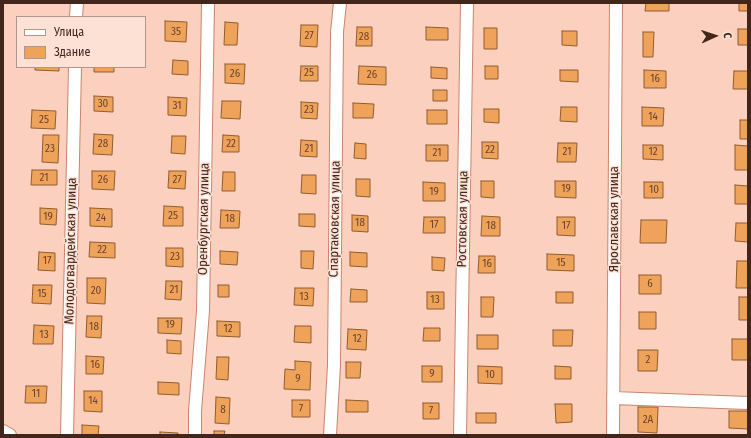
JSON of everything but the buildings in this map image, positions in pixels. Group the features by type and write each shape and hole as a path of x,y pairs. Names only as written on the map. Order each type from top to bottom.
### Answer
{"street":[{"path":"76,16 77,3"},
{"name":"Оренбургская улица","path":"195,435 195,411 203,311 208,3"},
{"name":"Спартаковская улица","path":"330,435 334,365 337,32 340,3"},
{"name":"Ростовская улица","path":"460,435 467,3"},
{"name":"Ярославская улица","path":"613,435 616,3"},
{"name":"Молодогвардейская улица","path":"67,435 75,68"},
{"path":"613,398 748,402"},
{"path":"3,431 10,435"}]}
